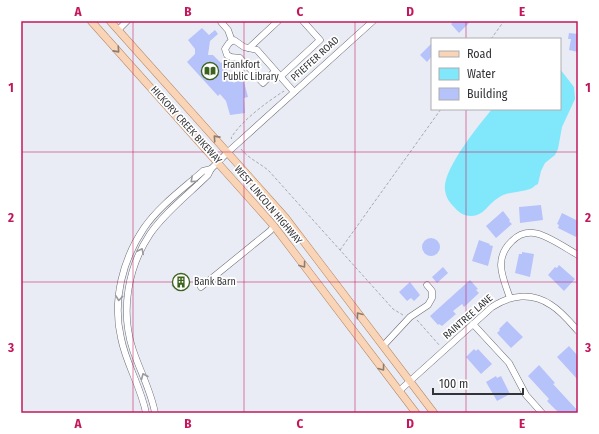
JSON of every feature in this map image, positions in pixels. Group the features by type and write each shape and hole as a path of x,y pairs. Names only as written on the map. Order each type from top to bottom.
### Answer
{"main road":[{"name":"WEST LINCOLN HIGHWAY","path":"91,21 274,226 416,413"},
{"name":"WEST LINCOLN HIGHWAY","path":"110,21 285,217 434,413"}],"street":[{"path":"118,30 127,21"},
{"path":"223,21 221,22 228,30 232,41"},
{"path":"240,58 246,47 278,21"},
{"path":"281,76 320,40 303,21"},
{"name":"PFIEFFER ROAD","path":"211,169 292,89 373,21"},
{"path":"276,71 263,83 240,58 231,58 227,55 225,49 229,43 234,40 246,47 257,50 281,76 292,89"},
{"path":"146,413 139,389 124,353 119,331 118,302 120,284 130,252 144,227 159,210 204,171 211,169"},
{"path":"155,413 151,396 133,350 128,331 128,292 132,270 151,233 167,215 208,175 211,169"},
{"path":"201,287 270,231 274,226"},
{"path":"510,298 503,277 501,260 508,246 518,236 535,233 543,235 578,255"},
{"path":"383,346 410,317 428,305 432,298 432,291 427,285"},
{"name":"RAINTREE LANE","path":"399,391 492,307 510,298 518,296 533,297 545,302 560,312 578,331"},
{"path":"473,324 509,363 526,395 542,413"}],"path":[{"path":"492,38 504,21"},
{"path":"231,138 235,132 269,101 292,89"},
{"path":"340,250 440,110"},
{"path":"248,157 263,165 269,171 393,309 399,314 416,319 444,351"}],"water":[{"path":"561,70 574,87 575,99 562,127 558,149 555,155 545,163 541,171 538,184 530,189 509,193 502,196 495,200 483,212 469,216 460,213 450,202 445,190 446,181 449,171 462,148 491,110 561,110"}],"building":[{"path":"454,21 471,21 459,33 451,24"},
{"name":"Frankfort Public Library","path":"202,28 209,35 215,30 218,34 210,41 208,55 213,55 221,62 227,69 224,72 234,83 240,77 244,82 248,97 244,98 245,113 230,115 226,101 220,94 218,96 187,62 195,54 195,49 188,40"},
{"path":"569,33 578,34 578,52 569,50 571,39 568,39"},
{"path":"431,44 431,57 427,62 420,55"},
{"path":"541,205 543,220 520,223 519,207"},
{"path":"503,211 512,224 496,238 486,226"},
{"path":"562,213 578,221 578,232 576,237 558,228 559,225 557,224"},
{"path":"431,238 437,241 440,247 437,253 431,256 425,253 422,247 425,241"},
{"path":"479,240 493,246 488,266 472,261"},
{"path":"522,252 534,254 530,277 515,273 519,254 522,254"},
{"path":"559,265 575,279 564,291 548,275 555,267 557,268"},
{"path":"443,267 448,273 437,283 432,277"},
{"name":"Bank Barn","path":"185,273 190,280 177,291 171,285"},
{"path":"470,280 478,289 476,290 479,293 464,307 462,304 453,311 456,314 442,326 439,324 438,325 430,316"},
{"path":"410,282 420,295 414,301 411,298 407,301 399,292"},
{"path":"507,321 523,337 511,348 497,333"},
{"path":"569,346 578,356 578,380 557,357"},
{"path":"474,349 476,351 478,349 492,364 481,374 466,357"},
{"path":"539,365 555,383 553,384 578,411 578,413 559,413 547,401 549,399 528,376"},
{"path":"496,376 497,378 501,376 510,394 497,401 486,382"}],"place":[{"name":"Frankfort Public Library","path":"210,71"},
{"name":"Bank Barn","path":"181,282"}]}
